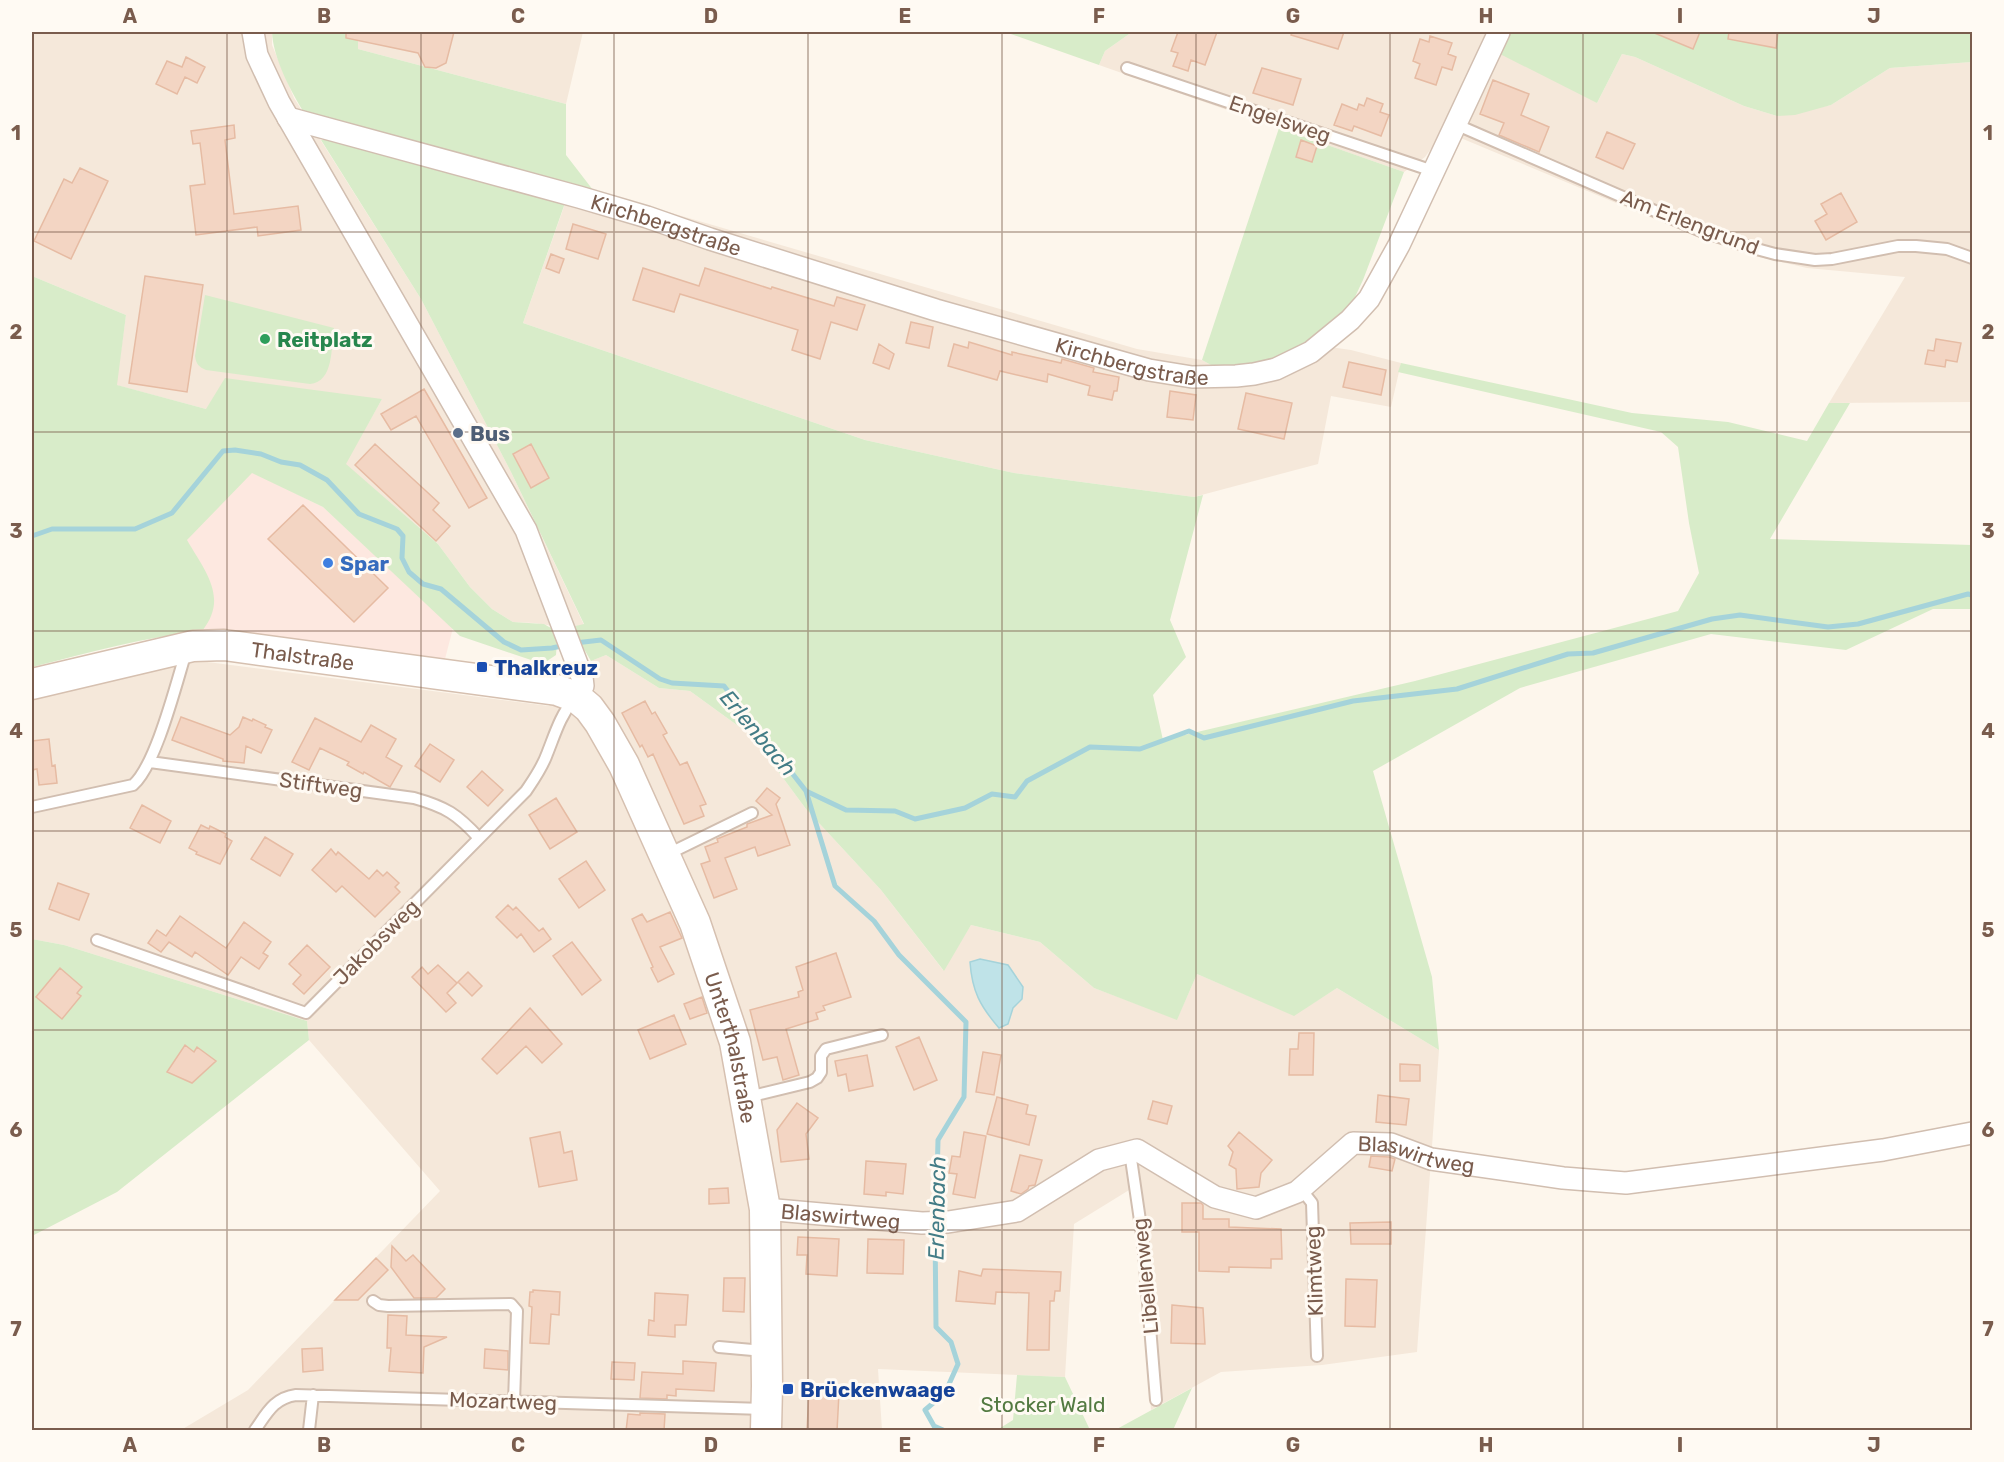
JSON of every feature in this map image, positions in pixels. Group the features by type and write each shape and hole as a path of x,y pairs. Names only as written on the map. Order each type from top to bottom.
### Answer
{"street":[{"path":"253,32 259,60 288,118 532,543 576,658 583,686 576,697"},
{"name":"Kirchbergstraße","path":"288,118 513,178 647,217 936,310 1149,370 1192,377 1254,374 1276,369 1311,352 1362,309 1400,245 1499,32"},
{"name":"Thalstraße","path":"32,684 187,647 224,645 557,690 576,697"},
{"name":"Unterthalstraße","path":"576,697 590,708 624,765 695,923 735,1042 765,1209 767,1420"},
{"name":"Blaswirtweg","path":"765,1209 922,1224 948,1222 1017,1211 1099,1161 1137,1150 1215,1197 1256,1208 1298,1192 1353,1143 1391,1144 1431,1159 1552,1177 1626,1183 1883,1150 1972,1133"}],"lane":[{"name":"Engelsweg","path":"1127,68 1433,171"},
{"name":"Am Erlengrund","path":"1455,124 1701,231 1775,254 1815,260 1832,259 1898,246 1916,246 1947,249 1972,258"},
{"path":"32,807 133,785 140,779 150,762 187,647"},
{"name":"Jakobsweg","path":"97,940 306,1013 511,808 537,775 564,711 576,697"},
{"name":"Stiftweg","path":"150,762 414,798 452,812 479,838"},
{"path":"665,856 687,843 752,813"},
{"path":"746,1097 813,1080 821,1072 821,1053 826,1049 882,1035"},
{"name":"Libellenweg","path":"1130,1152 1143,1242 1156,1400"},
{"name":"Klimtweg","path":"1301,1189 1312,1203 1317,1356"},
{"path":"373,1301 379,1305 388,1306 511,1304 517,1311 514,1402"},
{"path":"719,1347 767,1351"},
{"path":"309,1431 313,1395"},
{"name":"Mozartweg","path":"255,1431 283,1397 313,1395 514,1402 767,1420"}],"shaded area":[{"path":"32,32 272,32 272,45 294,98 421,299 511,472 584,625 565,628 513,622 492,609 470,587 438,544 345,464 382,399 206,409 116,385 126,315 32,276"},
{"path":"358,32 583,32 566,104 358,49"},
{"path":"1132,32 1509,32 1597,103 1622,54 1635,57 1744,106 1777,116 1831,105 1890,68 1972,62 1972,402 1829,403 1905,277 1807,268 1751,255 1695,236 1444,131 1425,157 1404,172 1099,65 1105,51"},
{"path":"572,184 1137,349 1202,360 1218,369 1316,345 1351,350 1401,363 1391,407 1331,396 1318,464 1194,497 1014,473 865,440 523,323"},
{"path":"252,472 323,507 453,628 445,659 202,631 186,540"},
{"path":"606,655 659,688 690,691 752,736 806,809 881,890 943,970 971,925 1040,942 1094,988 1177,1019 1197,974 1294,1015 1337,988 1439,1050 1417,1352 1322,1365 1221,1372 1151,1410 1134,1187 1074,1224 1065,1377 878,1369 882,1430 181,1430 248,1390 440,1191 309,1040 307,1021 64,945 32,939 32,700 192,660 549,706 591,661"}],"green space":[{"path":"272,32 358,32 358,49 566,104 566,155 593,190 305,114 279,64"},
{"path":"1005,32 1132,32 1105,51 1099,65"},
{"path":"1509,32 1972,32 1972,62 1890,68 1831,105 1795,115 1777,116 1744,106 1635,57 1622,54 1597,103 1500,54"},
{"path":"1279,128 1404,172 1363,280 1347,314 1316,345 1265,367 1218,369 1202,360"},
{"path":"321,140 340,140 565,203 523,323 865,440 1014,473 1194,497 1203,495 1170,620 1186,657 1153,695 1163,740 1415,681 1678,611 1699,573 1678,447 1661,432 1398,372 1401,363 1632,413 1728,422 1807,441 1829,403 1850,403 1770,539 1972,545 1972,609 1933,609 1846,650 1711,634 1520,688 1373,771 1432,977 1439,1050 1337,988 1294,1016 1197,974 1177,1020 1094,988 1040,942 971,925 944,971 881,890 806,809 752,736 690,691 659,688 606,655 591,661 571,627 584,624 511,472 421,299"},
{"path":"32,276 126,315 117,385 206,409 225,378 382,399 346,464 438,544 470,587 492,609 513,622 544,624 556,631 556,655 540,663 460,636 323,507 252,473 187,540 207,574 214,596 214,607 210,619 202,631 137,641 32,667"},
{"name":"Reitplatz","path":"205,295 334,328 330,362 323,377 318,382 310,384 201,368 195,356"},
{"path":"32,939 64,945 307,1021 309,1040 117,1192 32,1236"},
{"name":"Stocker Wald","path":"1017,1375 1065,1377 1090,1430 997,1430 1013,1420"},
{"name":"Stocker Wald","path":"1192,1388 1173,1430 1115,1430"}],"water":[{"path":"980,959 1008,965 1023,987 1022,999 1013,1008 1008,1024 999,1028 982,1005 975,990 970,962"}],"building":[{"path":"346,32 454,32 446,63 436,68 425,67 418,53 346,38"},
{"path":"1178,32 1217,32 1205,65 1191,60 1188,71 1173,66 1178,53 1171,51"},
{"path":"1292,32 1344,32 1338,49 1291,35"},
{"path":"1652,32 1700,32 1693,49"},
{"path":"1729,32 1778,32 1776,48 1728,39"},
{"path":"1430,36 1452,43 1448,54 1456,57 1452,70 1442,67 1436,85 1415,78 1420,64 1413,61 1420,39 1429,42"},
{"path":"186,57 205,67 197,83 185,77 177,94 156,84 167,61 182,67"},
{"path":"1262,68 1301,79 1293,105 1253,93"},
{"path":"1493,80 1529,94 1521,115 1549,127 1539,152 1499,135 1504,123 1480,114"},
{"path":"1367,98 1383,104 1380,112 1389,115 1381,136 1354,126 1352,131 1334,125 1342,104 1357,110 1359,104 1364,106"},
{"path":"234,125 235,138 225,140 234,214 298,206 301,230 258,236 257,227 196,235 190,186 205,184 200,143 193,144 191,131"},
{"path":"1607,132 1635,144 1623,169 1596,157"},
{"path":"1301,140 1317,146 1312,162 1296,157"},
{"path":"80,168 108,181 71,259 34,241 64,179 72,183"},
{"path":"1841,193 1857,222 1826,240 1815,221 1827,214 1821,204"},
{"path":"573,224 606,234 598,259 566,249"},
{"path":"551,254 564,259 559,273 546,268"},
{"path":"643,268 699,286 705,268 834,306 837,297 865,305 857,330 831,322 820,359 792,350 798,330 680,294 674,312 633,300"},
{"path":"145,276 203,285 187,392 129,383"},
{"path":"911,322 933,327 929,348 906,343"},
{"path":"1936,339 1961,343 1957,362 1946,360 1945,367 1925,364 1928,350 1934,351"},
{"path":"969,342 1012,355 1012,352 1061,363 1062,359 1094,368 1093,372 1119,377 1117,391 1114,391 1112,400 1088,395 1090,386 1048,374 1047,382 1000,371 997,380 948,366 954,344 968,348"},
{"path":"879,344 894,354 889,369 873,363"},
{"path":"1349,362 1386,370 1381,395 1343,387"},
{"path":"424,389 487,498 469,508 416,416 391,430 381,414"},
{"path":"1170,391 1196,395 1193,420 1167,417"},
{"path":"1246,393 1292,403 1284,439 1238,429"},
{"path":"375,444 439,503 433,510 450,526 436,541 355,465"},
{"path":"531,444 549,478 531,488 513,454"},
{"name":"Spar","path":"303,505 388,588 354,622 268,539"},
{"path":"645,701 652,714 655,712 667,733 663,735 680,765 687,762 706,804 700,806 704,816 684,824 653,754 648,757 642,745 640,747 622,713"},
{"path":"181,717 230,735 239,727 243,717 252,721 253,719 272,730 261,753 246,746 244,763 223,761 223,759 172,740"},
{"path":"315,718 361,742 371,725 396,739 386,757 402,766 390,787 347,765 349,762 320,748 309,770 292,762"},
{"path":"49,739 52,766 55,765 57,783 39,785 37,769 32,770 32,741"},
{"path":"430,744 454,760 440,782 415,766"},
{"path":"482,771 503,790 488,806 467,787"},
{"path":"767,788 780,798 776,804 790,845 758,856 755,847 725,858 737,889 714,898 701,864 710,861 705,847 718,842 717,839 747,827 747,824 772,815 756,801"},
{"path":"556,798 577,832 550,849 529,815"},
{"path":"142,805 171,821 160,843 130,828"},
{"path":"201,825 209,829 210,826 226,834 225,837 232,841 220,864 196,854 197,852 189,848"},
{"path":"265,837 293,854 280,876 251,859"},
{"path":"331,849 336,855 338,852 369,879 377,870 383,876 387,872 399,883 395,887 400,892 375,917 342,886 336,892 312,870"},
{"path":"586,861 605,890 579,908 559,879"},
{"path":"58,883 89,894 79,920 49,909"},
{"path":"508,905 513,910 516,907 539,931 543,928 551,939 534,952 521,934 517,938 496,917"},
{"path":"670,912 682,938 660,947 674,974 658,982 632,919 642,914 647,922"},
{"path":"180,916 226,948 244,922 271,942 263,953 268,956 259,969 241,957 228,975 195,952 192,957 169,942 161,952 148,943 157,930 166,936"},
{"path":"572,942 601,980 582,995 553,956"},
{"path":"307,945 330,967 304,994 293,984 301,975 289,964"},
{"path":"836,953 851,997 823,1006 825,1010 816,1013 818,1019 786,1029 799,1075 783,1080 777,1057 763,1060 750,1010 799,997 798,992 803,990 796,967"},
{"path":"438,965 457,983 447,993 456,1003 446,1012 412,977 422,967 428,974"},
{"path":"60,968 82,987 77,993 81,996 62,1019 36,997"},
{"path":"468,972 482,986 472,996 458,982"},
{"path":"702,997 707,1013 690,1019 684,1004"},
{"path":"530,1008 562,1044 542,1063 526,1046 497,1074 482,1059"},
{"path":"674,1015 686,1044 650,1059 638,1030"},
{"path":"1299,1033 1314,1033 1313,1075 1289,1075 1290,1049 1298,1049"},
{"path":"919,1037 937,1080 914,1090 896,1047"},
{"path":"185,1045 194,1052 197,1047 216,1061 192,1083 167,1072"},
{"path":"983,1052 1001,1055 994,1095 976,1092"},
{"path":"867,1055 873,1086 849,1091 846,1074 838,1076 835,1061"},
{"path":"1400,1064 1420,1065 1420,1081 1400,1081"},
{"path":"1378,1095 1409,1099 1406,1125 1376,1122"},
{"path":"997,1097 1028,1105 1026,1114 1036,1116 1029,1145 987,1134"},
{"path":"1153,1101 1172,1106 1167,1124 1148,1119"},
{"path":"797,1103 818,1118 806,1134 809,1159 781,1162 777,1130"},
{"path":"560,1132 564,1153 572,1151 577,1180 539,1187 530,1138"},
{"path":"964,1132 986,1136 975,1198 953,1194 957,1174 949,1173 952,1156 960,1157"},
{"path":"1239,1132 1272,1160 1261,1173 1259,1187 1237,1189 1236,1169 1229,1165 1233,1152 1228,1146"},
{"path":"1020,1155 1042,1160 1035,1185 1029,1186 1021,1194 1011,1191"},
{"path":"1371,1156 1395,1159 1392,1171 1369,1167"},
{"path":"866,1161 906,1164 903,1194 886,1192 886,1196 864,1194"},
{"path":"728,1188 729,1203 709,1204 709,1189"},
{"path":"1182,1203 1201,1203 1203,1219 1229,1219 1229,1227 1281,1229 1282,1259 1271,1259 1271,1268 1229,1267 1229,1272 1199,1271 1199,1232 1182,1232"},
{"path":"1391,1222 1391,1244 1351,1244 1350,1223"},
{"path":"798,1237 839,1239 837,1276 806,1274 807,1255 797,1255"},
{"path":"868,1239 904,1240 903,1274 867,1273"},
{"path":"392,1246 406,1261 413,1255 445,1289 436,1298 414,1298 391,1267"},
{"path":"376,1258 388,1270 358,1300 335,1300"},
{"path":"983,1269 1061,1272 1060,1291 1055,1291 1054,1301 1050,1301 1049,1350 1027,1350 1029,1293 996,1292 995,1304 956,1301 959,1271 981,1276"},
{"path":"724,1278 745,1278 744,1312 723,1311"},
{"path":"1346,1279 1377,1280 1375,1327 1345,1326"},
{"path":"533,1290 560,1292 559,1315 551,1314 549,1344 530,1343 532,1307 529,1306 530,1292"},
{"path":"655,1293 688,1295 686,1325 675,1325 675,1337 648,1335 649,1320 654,1321"},
{"path":"1172,1305 1203,1308 1205,1344 1171,1343"},
{"path":"388,1315 407,1316 406,1335 447,1337 424,1347 423,1373 389,1371 391,1348 387,1348"},
{"path":"322,1348 323,1370 303,1372 302,1349"},
{"path":"485,1349 508,1351 508,1370 484,1368"},
{"path":"683,1361 716,1363 714,1391 676,1389 676,1396 667,1395 667,1399 640,1398 642,1372 683,1374"},
{"path":"612,1362 635,1363 634,1380 611,1379"},
{"path":"809,1391 839,1393 837,1431 807,1431"},
{"path":"640,1413 665,1414 664,1431 626,1431 628,1414 640,1415"}],"waterway":[{"name":"Erlenbach","path":"32,536 52,529 135,529 172,513 223,451 235,450 261,454 281,462 300,465 327,480 359,514 397,529 403,536 402,558 409,572 423,584 441,589 504,642 521,650 566,645"},
{"path":"806,791 846,810 895,811 915,819 965,808 992,794 1015,797 1027,781 1090,747 1140,749 1189,731 1204,738 1353,701 1457,689 1568,654 1593,653 1712,619 1740,615 1828,627 1858,624 1968,594 1972,595"},
{"name":"Erlenbach","path":"575,643 601,640 660,679 672,683 724,686 806,791 835,886 874,921 899,955 966,1022 964,1097 938,1140 936,1219"},
{"name":"Erlenbach","path":"935,1228 936,1327 951,1342 958,1364 945,1393 925,1410 934,1426 943,1430"}],"place":[{"name":"Reitplatz","path":"265,339"},
{"name":"Bus","path":"458,433"},
{"name":"Spar","path":"328,563"},
{"name":"Thalkreuz","path":"482,667"},
{"name":"Brückenwaage","path":"788,1389"}]}
